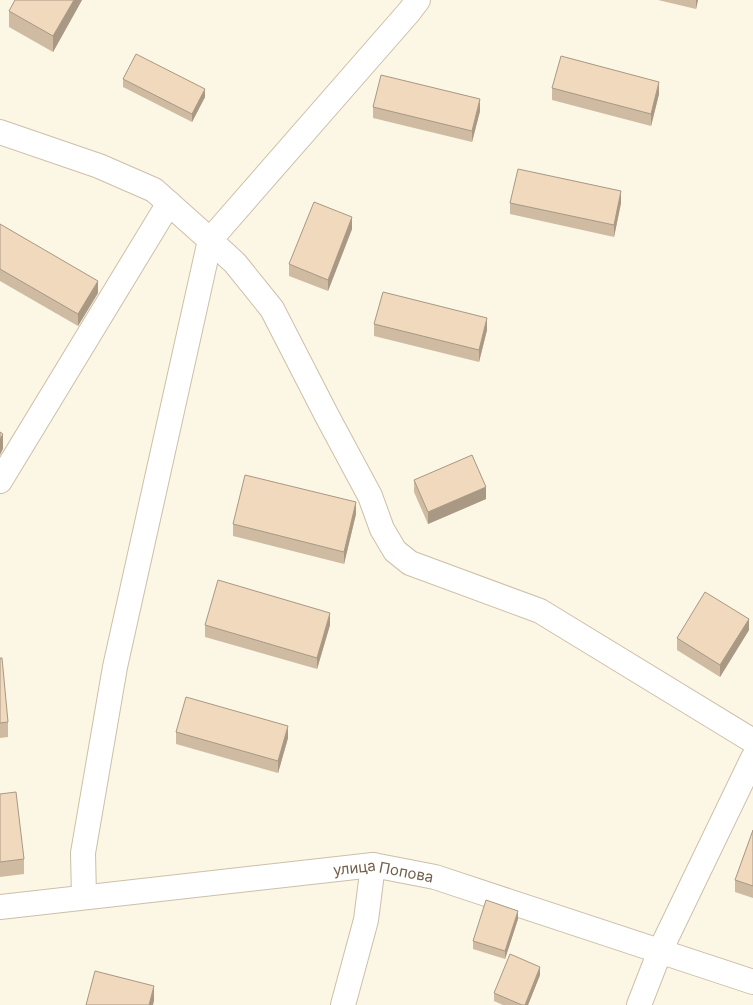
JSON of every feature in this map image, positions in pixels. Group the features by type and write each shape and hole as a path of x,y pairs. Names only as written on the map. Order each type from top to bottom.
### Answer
{"street":[{"path":"84,896 82,853 114,667 210,240 418,0"},
{"path":"0,132 99,166 154,190 234,263 272,309 370,496 382,530 395,551 410,563 540,611 753,741"},
{"path":"0,481 169,203"},
{"path":"639,1005 660,951 753,758"},
{"path":"343,1005 366,920 373,865"},
{"name":"улица Попова","path":"0,907 84,896 373,865 435,877 753,982"}],"building":[{"path":"15,0 74,0 53,36 9,11"},
{"path":"136,54 205,89 192,114 123,79"},
{"path":"561,56 659,82 651,114 552,88"},
{"path":"381,75 480,99 472,131 373,107"},
{"path":"518,169 621,191 614,225 510,203"},
{"path":"314,202 352,217 328,280 289,264"},
{"path":"0,224 98,281 78,314 0,269"},
{"path":"383,292 487,318 479,350 374,324"},
{"path":"472,455 486,487 428,512 414,480"},
{"path":"245,475 356,502 344,552 233,524"},
{"path":"218,580 330,613 317,658 205,625"},
{"path":"705,592 749,619 720,665 677,638"},
{"path":"0,658 2,658 8,722 0,723"},
{"path":"186,697 288,726 278,761 176,732"},
{"path":"16,792 24,859 0,862 0,794"},
{"path":"753,830 753,886 735,880"},
{"path":"486,900 518,911 505,951 473,941"},
{"path":"510,954 540,967 525,1005 494,993"},
{"path":"95,971 154,986 149,1005 86,1005"}]}
